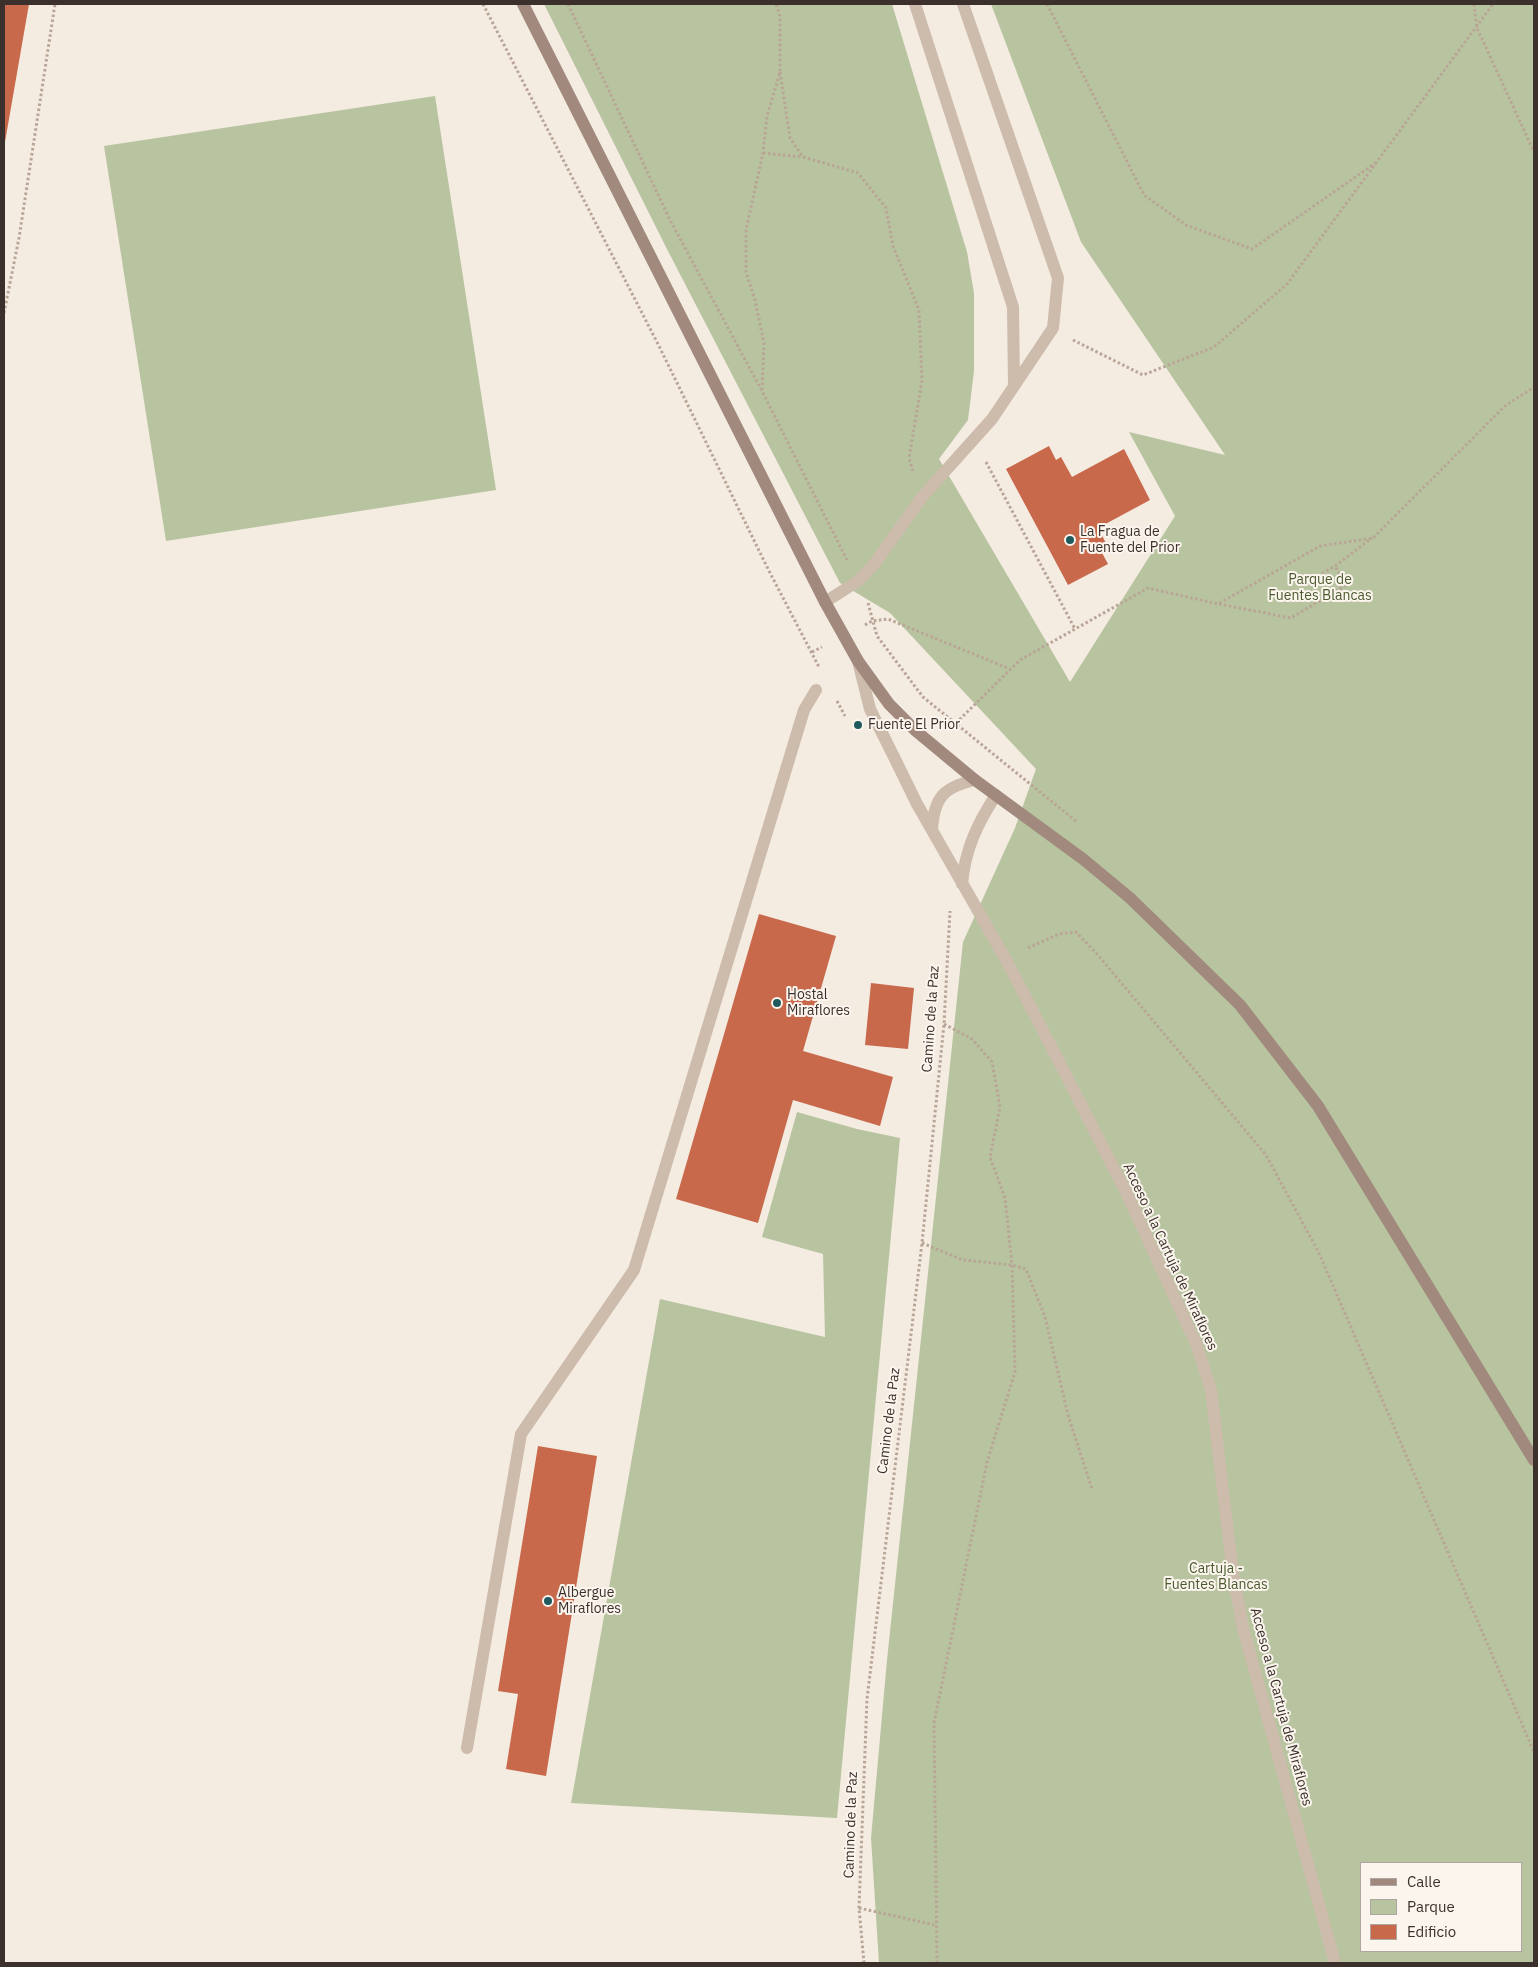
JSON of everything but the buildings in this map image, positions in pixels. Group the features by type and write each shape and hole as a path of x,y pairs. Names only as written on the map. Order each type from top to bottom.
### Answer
{"main road":[{"path":"522,4 825,602 858,661 889,704 916,731 975,780 1083,859 1130,898 1240,1005 1318,1106 1534,1460"}],"street":[{"path":"915,4 1013,307 1014,384"},
{"path":"825,602 858,581 875,563 922,497 992,419 1053,328 1058,278 963,4"},
{"name":"Acceso a la Cartuja de Miraflores","path":"858,661 870,709 932,830 1005,958 1126,1192 1197,1346 1211,1390 1234,1574 1243,1628 1335,1963"},
{"path":"467,1748 521,1434 634,1270 804,710 816,690"},
{"path":"932,830 933,811 941,796 955,784 975,780"},
{"path":"962,884 964,860 972,838 996,795"}],"path":[{"path":"4,313 19,238 56,4"},
{"path":"483,4 658,346 768,569 822,673"},
{"path":"568,4 670,220 762,391 858,581 869,605 877,636 924,697 1081,825"},
{"path":"776,4 780,16 780,72 790,138 803,157"},
{"path":"1047,4 1144,195 1186,225 1252,249 1379,160"},
{"path":"1474,4 1477,28 1534,152"},
{"path":"1053,328 1082,345 1143,374 1214,347 1287,284 1379,160 1396,134 1494,4"},
{"path":"762,391 764,343 755,300 746,272 746,230 763,153 767,116 780,72"},
{"path":"763,153 803,157 858,173 886,208 893,246 919,310 922,381 908,458 922,497"},
{"path":"1309,581 1335,566 1373,538 1505,406 1534,386"},
{"path":"974,439 1075,629"},
{"path":"1218,604 1320,546 1373,538"},
{"path":"956,723 1020,660 1148,588 1290,618 1346,585 1335,566"},
{"path":"865,625 872,621 888,619 1010,669"},
{"path":"812,652 825,646"},
{"path":"833,695 846,718"},
{"name":"Camino de la Paz","path":"864,1963 860,1908 867,1699 922,1242 944,1024 951,909 962,884"},
{"path":"1005,958 1060,934 1076,932 1097,954 1266,1155 1319,1253 1534,1752"},
{"path":"937,1963 935,1925 934,1723 987,1462 1015,1372 1012,1265 1005,1198 990,1157 1000,1107 992,1062 972,1039 944,1024"},
{"path":"922,1242 963,1260 1012,1265 1026,1269 1045,1317 1068,1415 1092,1489"},
{"path":"860,1908 935,1925"}],"green space":[{"path":"544,4 892,4 967,252 974,293 974,371 968,420 939,459 1070,682 1175,516 1129,432 1225,455 1081,242 991,4 1534,4 1534,1963 879,1963 871,1838 887,1660 963,942 1015,828 1036,769 890,613 840,583 669,253"},
{"path":"435,96 496,490 166,541 104,146"},
{"path":"797,1112 857,1129 900,1138 837,1818 571,1803 660,1299 825,1337 823,1254 762,1237"}],"place":[{"name":"La Fragua de Fuente del Prior","path":"1070,540"},
{"name":"Fuente El Prior","path":"858,725"},
{"name":"Hostal Miraflores","path":"777,1003"},
{"name":"Albergue Miraflores","path":"548,1601"}],"park label":[{"name":"Parque de Fuentes Blancas","path":"1320,588"},
{"name":"Cartuja - Fuentes Blancas","path":"1216,1578"}]}
